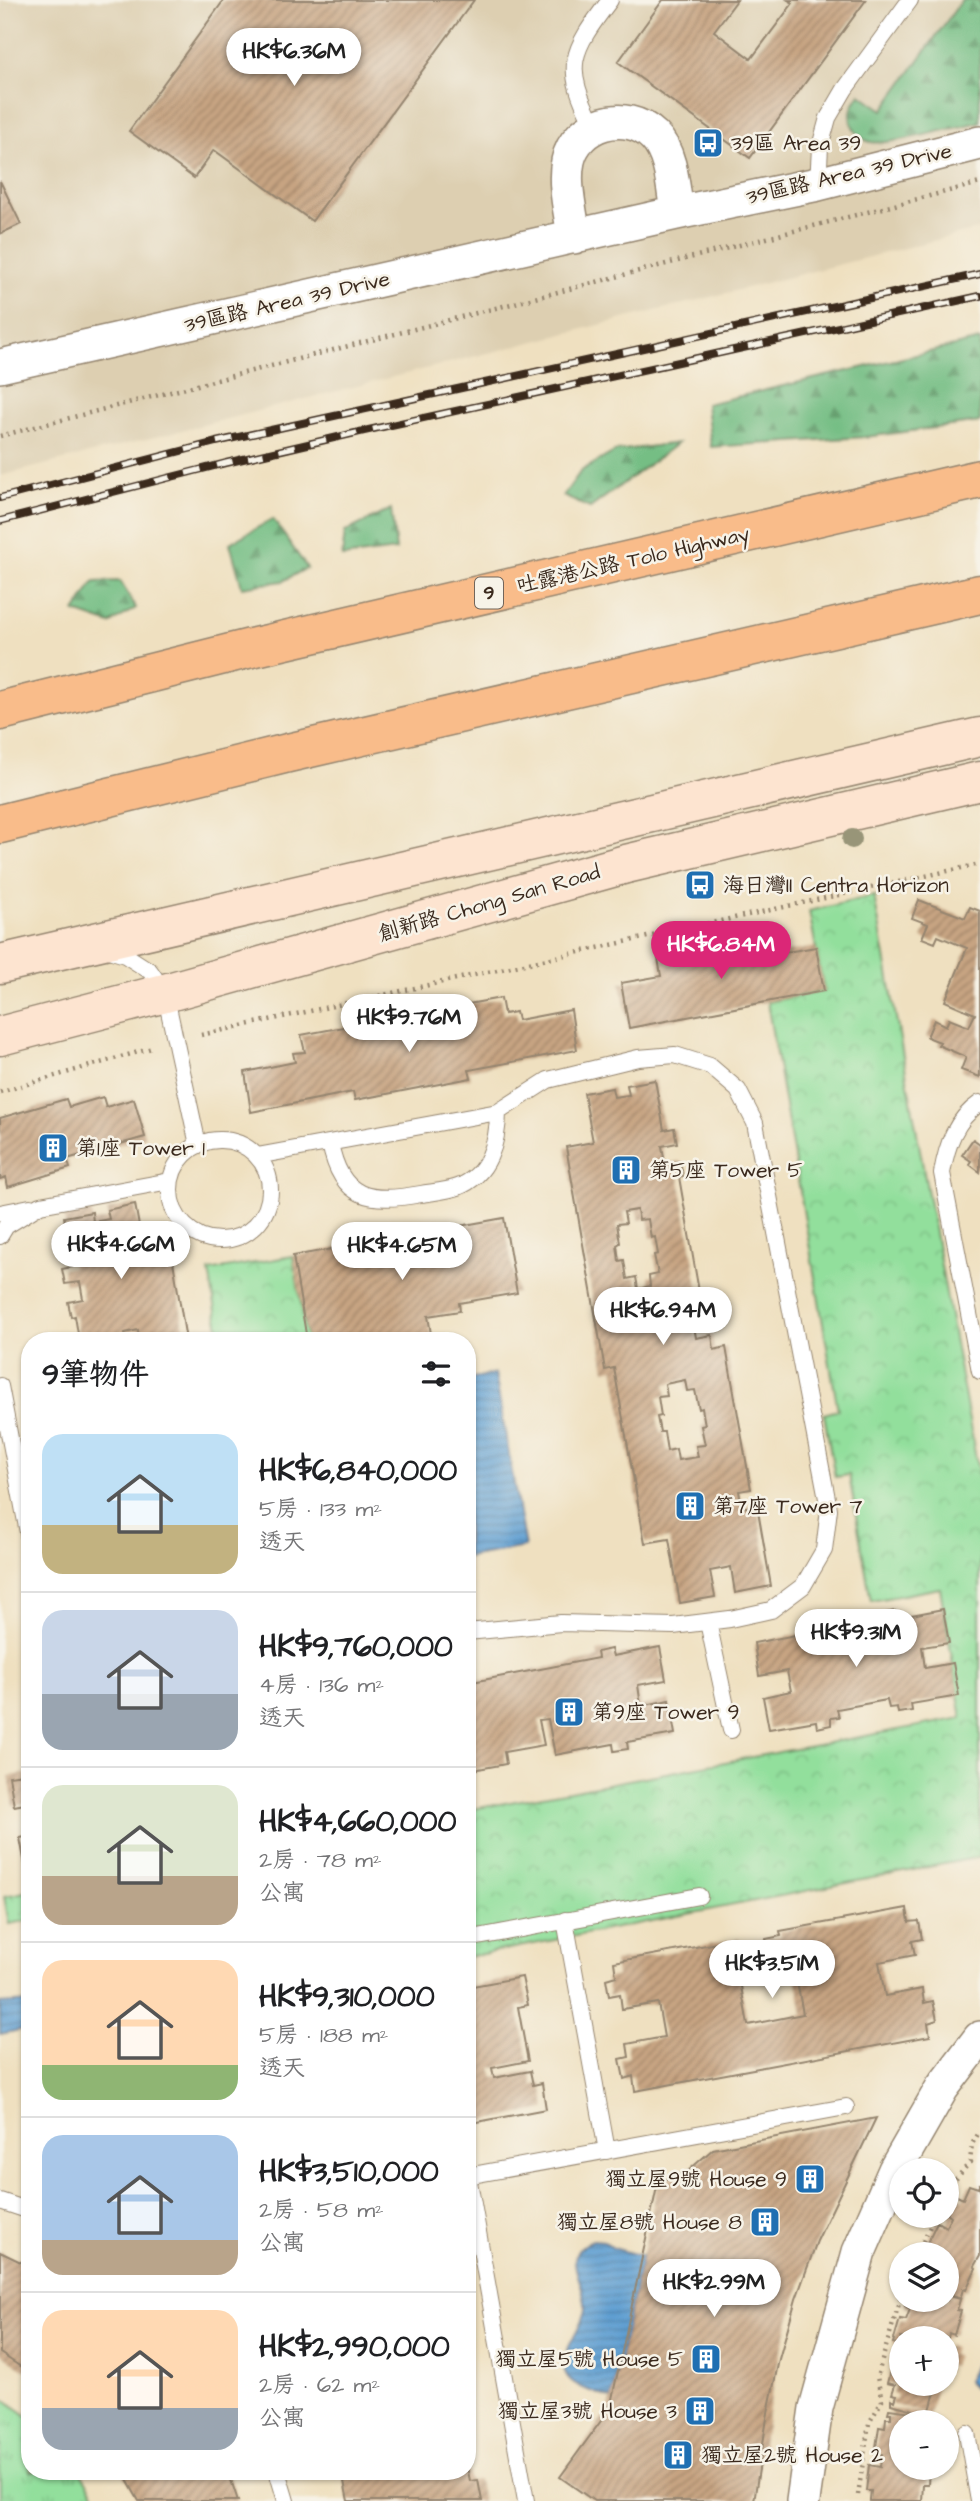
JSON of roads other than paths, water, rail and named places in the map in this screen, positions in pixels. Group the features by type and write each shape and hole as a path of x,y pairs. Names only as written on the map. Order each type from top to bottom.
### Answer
{"highway":[{"name":"吐露港公路 Tolo Highway","path":"0,712 251,648 980,479"},
{"path":"0,824 288,753 980,594"}],"main road":[{"path":"0,964 980,737"},
{"name":"創新路 Chong San Road","path":"0,1036 165,993 626,864 980,780"}],"street":[{"path":"574,237 568,191 568,162 573,148 582,136 594,126 610,121 626,121 642,126 654,136 668,165 677,213"},
{"name":"39區路 Area 39 Drive","path":"0,366 677,213 818,184 980,143"},
{"path":"803,2501 816,2408 859,2252 895,2170 942,2088 980,2038"}],"lane":[{"path":"594,126 579,98 573,77 576,54 589,29 610,0"},
{"path":"818,184 820,147 828,118 845,89 910,0"},
{"path":"88,944 125,955 150,971 165,993 198,1145"},
{"path":"257,1156 498,1112 548,1080 638,1058 676,1055 710,1066 738,1090 755,1122 829,1509 824,1550 803,1586 771,1610 730,1619 673,1626 561,1622 476,1631"},
{"path":"980,1103 958,1124 946,1147 942,1173 980,1371"},
{"path":"330,1143 334,1166 348,1185 367,1197 390,1199 458,1187 477,1174 491,1157 498,1135 498,1112"},
{"path":"230,1141 244,1146 257,1156 265,1169 270,1184 264,1215 254,1227 241,1236 226,1241 210,1240 195,1234 183,1225 172,1204 170,1181 181,1160 198,1145 230,1141"},
{"path":"0,1213 170,1181"},
{"path":"0,1236 6,1226 40,1205"},
{"path":"0,1386 21,1496"},
{"path":"708,1622 731,1730"},
{"path":"476,1937 699,1896"},
{"path":"565,1920 607,2151"},
{"path":"476,2175 846,2107"},
{"path":"0,2201 21,2208"},
{"path":"476,2221 526,2501"},
{"path":"967,2433 979,2501"},
{"path":"280,2480 286,2501"}],"water":[{"path":"495,1374 525,1547 476,1555 476,1377"},
{"path":"21,2003 21,2030 0,2034 0,2004"},
{"path":"593,2240 604,2241 613,2248 642,2256 612,2399 574,2383 569,2379 564,2367 564,2359 585,2309 575,2261 582,2246"},
{"path":"980,2355 980,2391 967,2381"}],"railway":[{"path":"0,498 216,442 980,274"},
{"path":"0,521 364,431 980,296"}],"place":[{"name":"39區 Area 39","path":"708,143"},
{"name":"海日灣II Centra Horizon","path":"700,885"},
{"name":"第1座 Tower 1","path":"53,1148"},
{"name":"第5座 Tower 5","path":"626,1170"},
{"name":"第7座 Tower 7","path":"690,1506"},
{"name":"第9座 Tower 9","path":"569,1712"},
{"name":"獨立屋9號 House 9","path":"810,2179"},
{"name":"獨立屋8號 House 8","path":"765,2222"},
{"name":"獨立屋5號 House 5","path":"706,2359"},
{"name":"獨立屋3號 House 3","path":"700,2411"},
{"name":"獨立屋2號 House 2","path":"678,2455"}]}
